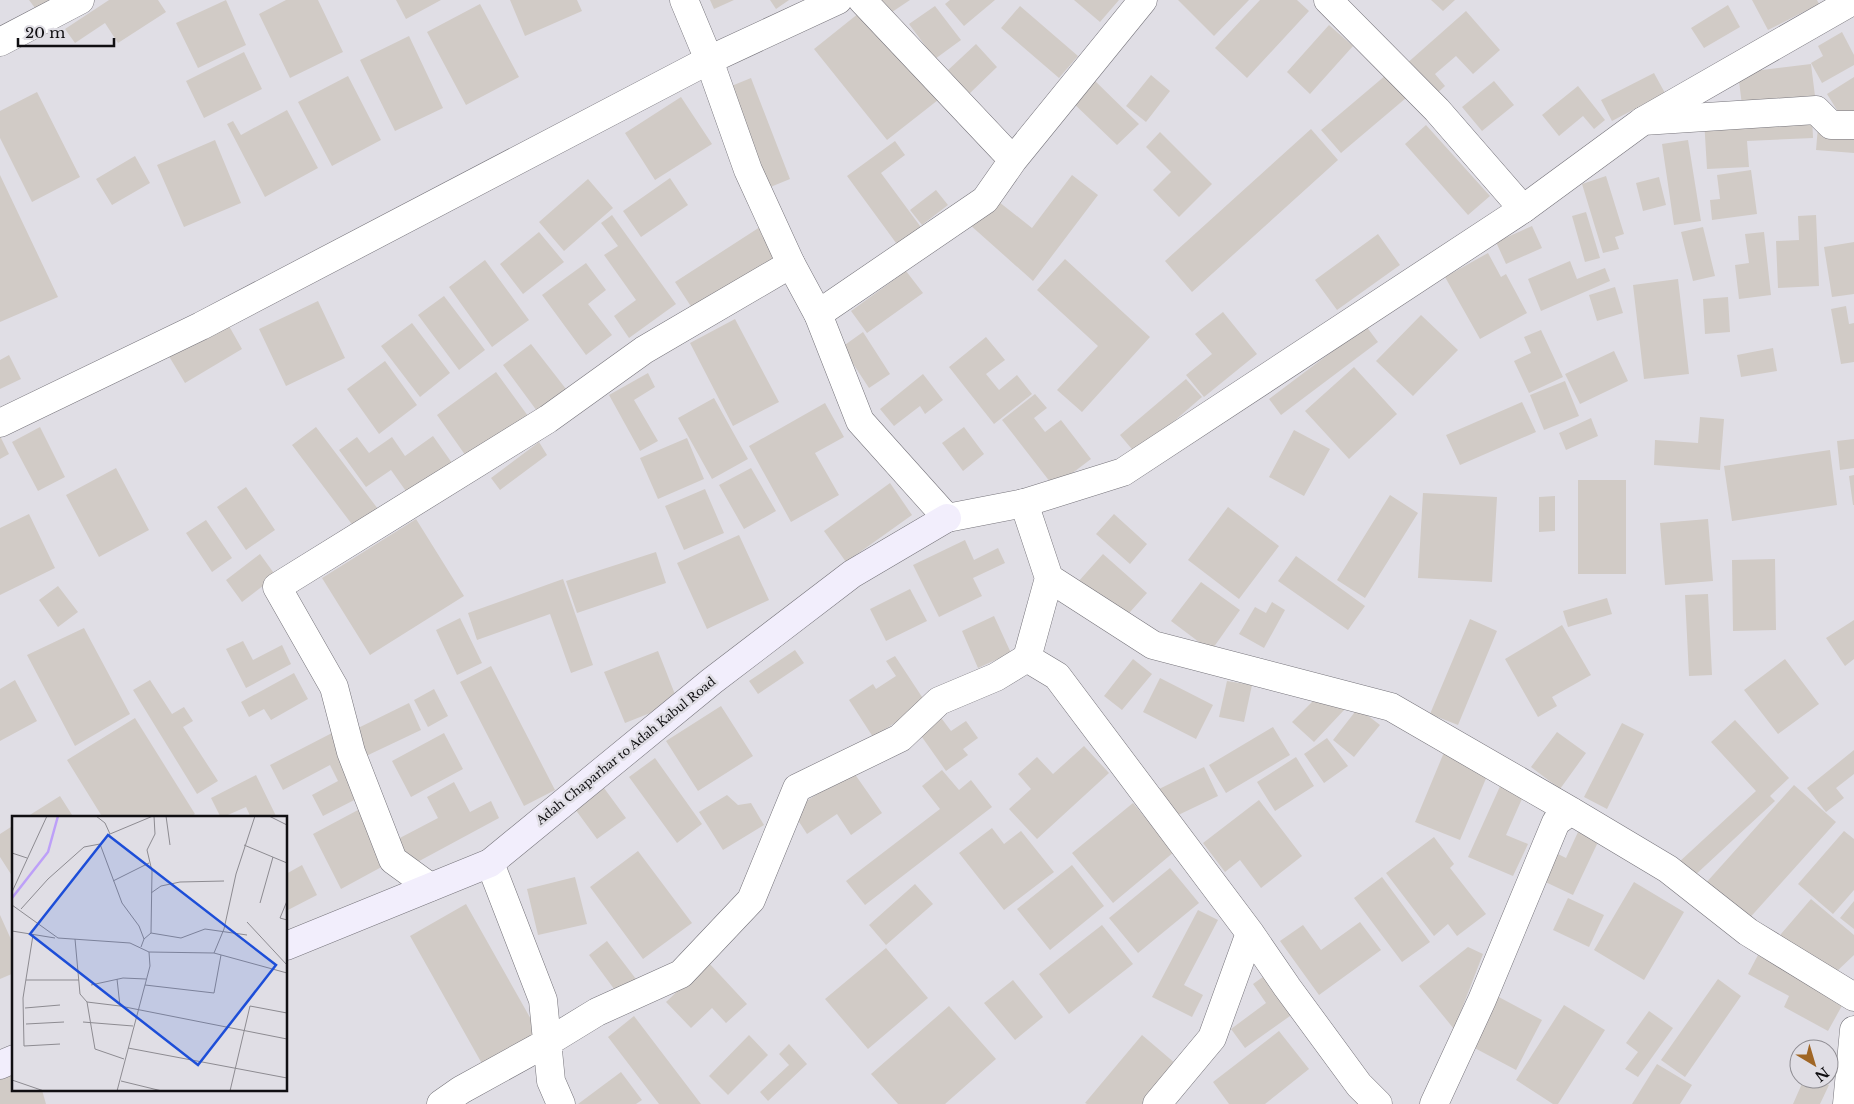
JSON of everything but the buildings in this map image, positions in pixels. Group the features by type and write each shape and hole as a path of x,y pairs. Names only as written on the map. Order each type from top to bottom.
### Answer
{"main road":[{"name":"Adah Chaparhar to Adah Kabul Road","path":"288,945 490,862 712,681 852,574 947,518"},
{"path":"0,1065 12,1060"}],"street":[{"path":"0,42 80,0"},
{"path":"684,0 709,60 748,170 791,264 818,314 860,421 947,518 1024,503 1123,472 1523,209 1642,120 1839,3"},
{"path":"0,423 201,326 709,60 838,0"},
{"path":"862,0 1013,160"},
{"path":"818,314 985,200 1013,160 1143,0"},
{"path":"1328,0 1437,110 1523,209"},
{"path":"1642,120 1816,110 1831,125 1854,125"},
{"path":"430,887 393,860 351,752 334,687 277,587 548,419 644,350 791,264"},
{"path":"441,1104 461,1090 548,1042 597,1012 681,974 751,900 797,788 900,738 939,701 996,677 1027,658 1049,578 1024,503"},
{"path":"1049,578 1153,645 1391,707 1668,869 1748,932 1854,997"},
{"path":"1027,658 1057,676 1250,933 1359,1085 1378,1104"},
{"path":"1434,1104 1482,1000 1556,822 1571,811"},
{"path":"490,862 543,1000 551,1081 561,1104"},
{"path":"1157,1104 1212,1038 1250,933"},
{"path":"1847,1104 1854,1030"}]}
